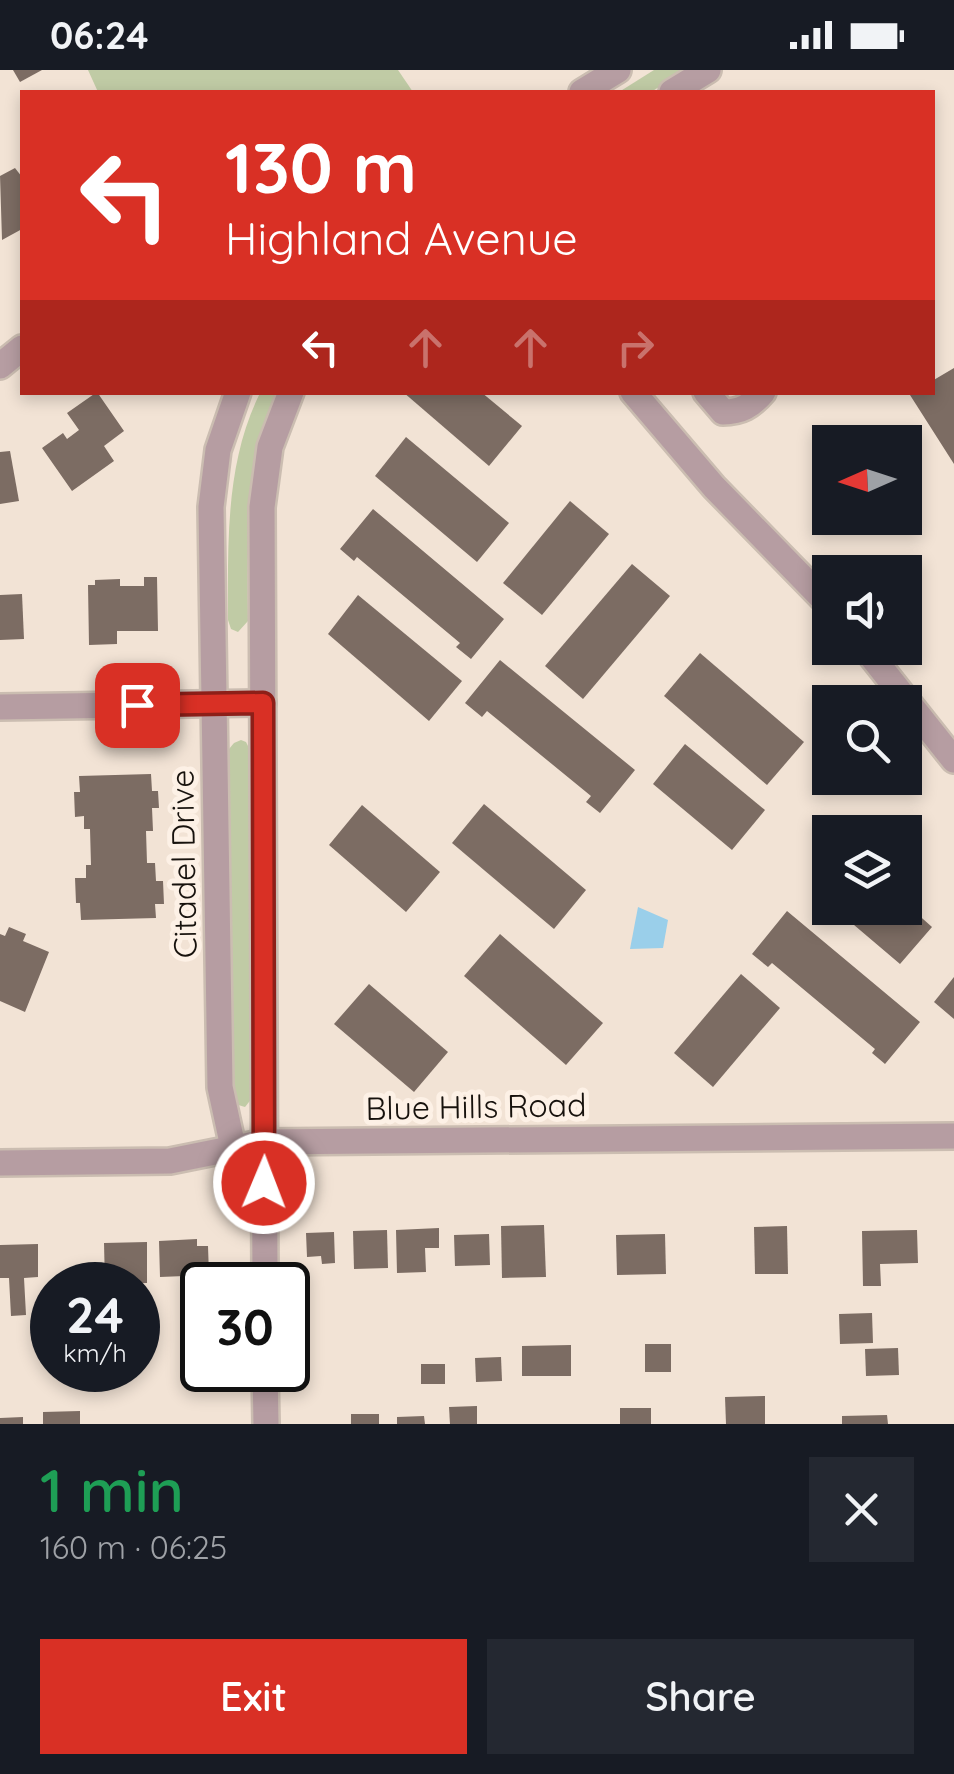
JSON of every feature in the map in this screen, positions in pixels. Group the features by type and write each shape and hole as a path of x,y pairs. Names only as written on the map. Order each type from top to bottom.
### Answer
{"street":[{"path":"585,90 618,70"},
{"path":"675,90 708,70"},
{"path":"0,366 20,350"},
{"name":"Citadel Drive","path":"237,395 218,450 210,507 220,1087 234,1147 264,1210"},
{"path":"265,1262 262,506 270,447 291,395"},
{"path":"636,395 714,487 812,588"},
{"path":"709,395 723,412 738,412 760,395"},
{"path":"879,665 954,760"},
{"path":"0,707 263,703"},
{"name":"Blue Hills Road","path":"0,1163 170,1160 265,1142 954,1136"},
{"path":"266,1392 266,1424"}],"green space":[{"path":"88,70 398,70 412,90 97,90"},
{"path":"654,70 686,70 654,90 622,90"},
{"path":"259,395 280,395 255,477 249,533 248,621 238,632 231,629 228,620 231,504 240,447"},
{"path":"241,740 249,748 253,1097 245,1107 232,1099 229,749"}],"water":[{"path":"638,907 668,920 663,948 630,949"}],"building":[{"path":"13,70 42,70 20,82"},
{"path":"15,168 20,174 20,230 2,240 0,176"},
{"path":"954,368 954,464 910,395 935,395 935,379"},
{"path":"93,395 99,395 124,431 104,446 114,461 72,491 42,448 63,433 67,439 79,430 67,413"},
{"path":"406,395 485,395 522,426 489,466"},
{"path":"406,437 509,523 477,562 375,476"},
{"path":"10,451 19,501 0,504 0,452"},
{"path":"570,501 609,534 542,615 503,583"},
{"path":"373,509 504,619 471,659 456,647 460,643 357,557 354,561 340,549"},
{"path":"632,564 670,596 583,699 545,666"},
{"path":"144,577 157,577 158,631 117,631 117,644 89,645 88,585 95,585 95,580 120,579 120,586 144,586"},
{"path":"22,594 24,639 0,640 0,595"},
{"path":"358,595 462,681 429,721 328,634"},
{"path":"700,653 804,742 767,785 664,696"},
{"path":"500,660 635,770 600,813 586,802 591,796 487,711 482,717 465,703"},
{"path":"685,744 765,810 732,850 653,784"},
{"path":"151,774 159,808 152,808 153,831 146,831 147,863 155,863 156,881 163,881 164,904 155,904 156,918 81,920 75,878 86,878 86,865 91,865 90,829 84,829 84,816 75,817 74,792 80,792 79,776"},
{"path":"484,804 586,890 554,929 452,843"},
{"path":"362,805 440,872 406,912 329,845"},
{"path":"787,911 920,1022 885,1064 872,1053 875,1049 772,963 768,967 752,954"},
{"path":"922,918 932,927 900,964 854,925 922,925"},
{"path":"9,927 26,934 23,941 49,952 25,1012 0,1001 0,934 5,936"},
{"path":"500,934 603,1023 566,1065 464,976"},
{"path":"741,974 780,1008 713,1087 674,1053"},
{"path":"954,977 954,1019 934,1002"},
{"path":"369,984 448,1052 414,1092 334,1024"},
{"path":"544,1225 546,1277 502,1278 501,1226"},
{"path":"787,1226 788,1274 755,1274 754,1227"},
{"path":"439,1228 439,1248 425,1248 426,1272 397,1273 396,1230"},
{"path":"387,1230 388,1268 354,1269 353,1231"},
{"path":"917,1230 918,1263 880,1264 881,1286 863,1286 862,1231"},
{"path":"334,1232 335,1263 322,1264 321,1256 307,1257 306,1233"},
{"path":"489,1234 490,1265 455,1266 454,1235"},
{"path":"665,1234 666,1274 617,1275 616,1235"},
{"path":"197,1239 197,1246 208,1246 209,1262 180,1262 180,1276 160,1277 159,1241"},
{"path":"147,1242 147,1262 104,1262 104,1243"},
{"path":"38,1244 38,1262 30,1262 30,1278 24,1278 26,1315 11,1316 9,1278 0,1278 0,1245"},
{"path":"872,1313 873,1343 840,1344 839,1314"},
{"path":"645,1344 671,1344 671,1372 645,1372"},
{"path":"571,1345 571,1376 522,1376 522,1346"},
{"path":"898,1348 899,1375 866,1376 865,1349"},
{"path":"501,1357 502,1381 476,1382 475,1358"},
{"path":"421,1364 445,1364 445,1384 421,1384"},
{"path":"765,1396 765,1424 726,1424 725,1397"},
{"path":"477,1406 477,1424 450,1424 449,1407"},
{"path":"620,1408 651,1408 651,1424 620,1424"},
{"path":"80,1411 80,1424 43,1424 43,1412"},
{"path":"351,1414 379,1414 379,1424 351,1424"},
{"path":"887,1415 888,1424 842,1424 842,1416"},
{"path":"424,1416 425,1424 397,1424 397,1417"},
{"path":"23,1417 23,1424 0,1424 0,1418"}],"route":[{"path":"137,705 263,703 264,1183"}]}
